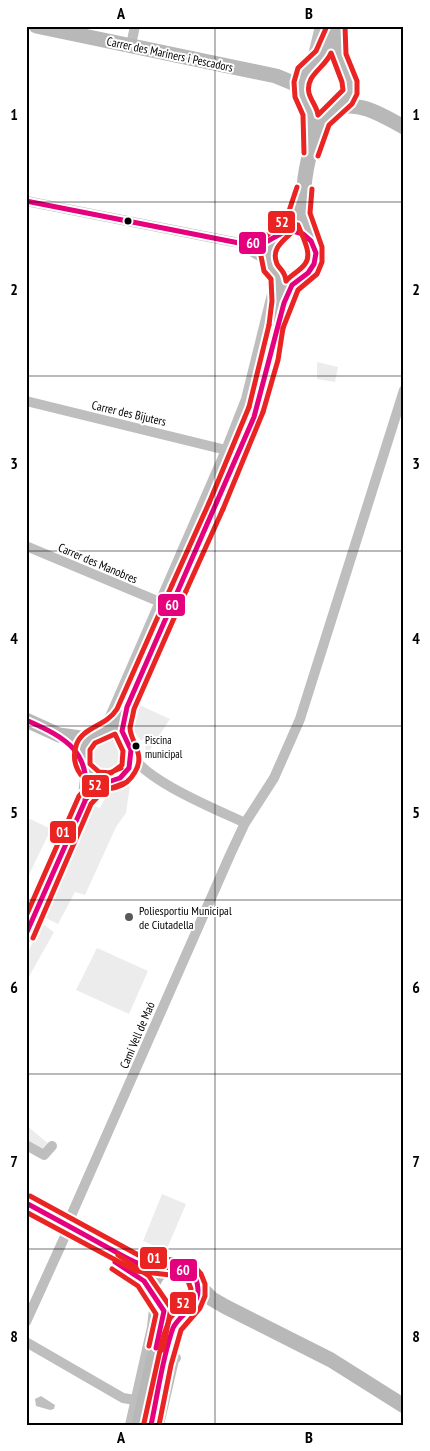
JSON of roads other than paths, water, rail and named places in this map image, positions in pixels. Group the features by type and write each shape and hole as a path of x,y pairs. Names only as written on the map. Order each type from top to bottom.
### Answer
{"main road":[{"name":"Carrer des Mariners i Pescadors","path":"36,26 276,76 294,83 304,96"},
{"path":"312,149 312,126 304,96 310,67 322,55 336,26"},
{"path":"81,756 98,734 117,722 127,707 254,417 271,358 279,315 280,290 277,275 268,260 268,248 296,214 304,190 312,149 320,128 327,115 347,98 348,78 340,57 336,26"},
{"path":"310,67 323,61 333,62 348,78 365,102 380,114 404,127"},
{"name":"Carrer des Mariners i Pescadors","path":"276,76 292,75 310,67"},
{"path":"304,96 320,110 350,106 380,114"},
{"path":"277,275 290,280 299,278 308,273 314,264 316,253 306,231 304,190"},
{"path":"277,236 298,232 311,241"},
{"path":"279,315 288,294 299,278"},
{"path":"85,800 99,785 116,780 124,775 131,763 132,754 122,731 127,707"},
{"path":"26,720 59,734 77,750 88,774 85,800 26,934"},
{"path":"59,734 115,732 124,737"},
{"path":"88,774 96,780 106,782"},
{"path":"26,1203 140,1276 157,1301 185,1311 207,1308 245,1318"},
{"path":"26,1212 139,1264 166,1269 174,1267 185,1269 212,1299 245,1318 331,1360 404,1406"},
{"path":"139,1425 157,1301 155,1279 166,1269"},
{"path":"185,1311 197,1298 197,1284"}],"street":[{"path":"131,46 135,26"},
{"path":"310,67 320,26"},
{"path":"26,201 234,242 252,244 277,236"},
{"path":"234,242 251,249 268,260"},
{"path":"98,734 108,719 160,602 246,399 277,275"},
{"name":"Camí Vell de Maó","path":"26,1322 230,855 245,823 274,778 300,719 404,390"},
{"name":"Carrer des Bijuters","path":"26,401 226,450"},
{"name":"Carrer des Manobres","path":"26,546 160,602"},
{"path":"132,754 142,767 157,779"},
{"path":"124,775 132,772 157,779 245,823"},
{"path":"26,1145 44,1154 52,1146"},
{"path":"130,1425 157,1301"},
{"path":"151,1425 173,1328 185,1311"},
{"path":"26,1342 124,1398 135,1400"},
{"path":"159,1425 176,1358"}],"place":[{"name":"Piscina municipal","path":"136,746"},
{"name":"Poliesportiu Municipal de Ciutadella","path":"129,917"}]}
